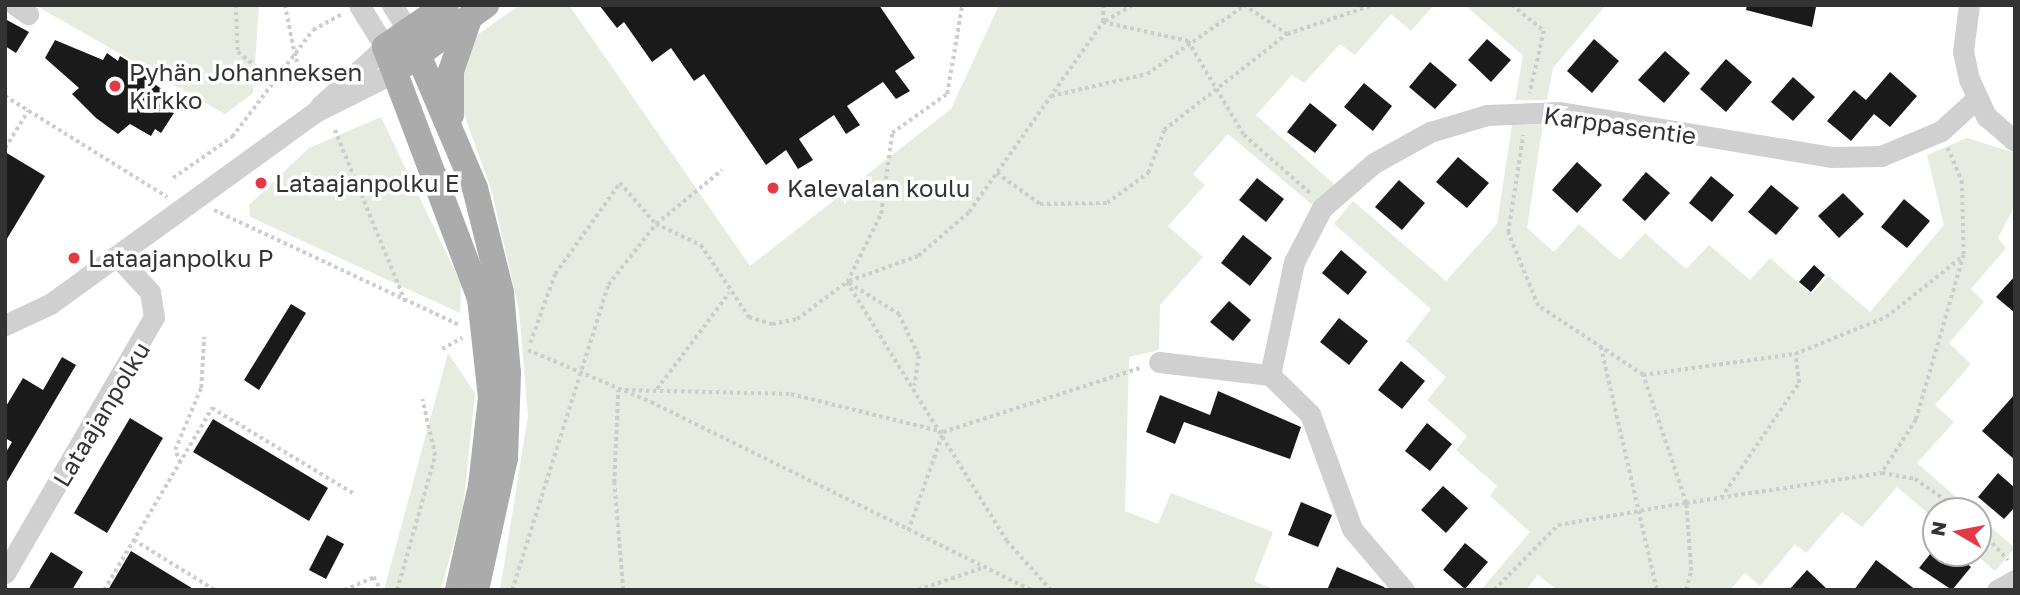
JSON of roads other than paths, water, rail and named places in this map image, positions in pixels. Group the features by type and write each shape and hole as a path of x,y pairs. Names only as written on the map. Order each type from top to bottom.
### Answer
{"main road":[{"path":"446,5 386,47 464,243 480,298 488,363 481,486 458,590"},
{"path":"397,71 477,14"},
{"path":"451,124 451,71 477,14"},
{"path":"408,31 451,124 501,292 508,373 505,458 476,590"}],"street":[{"path":"5,325 50,304 315,112 386,47 357,5"},
{"path":"392,5 408,31"},
{"path":"1969,5 1963,51 1977,98 2008,136"},
{"path":"315,112 397,71"},
{"name":"Karppasentie","path":"1270,375 1294,262 1322,208 1374,163 1430,132 1487,115 1560,112 1832,157 1881,156 1941,131 1977,98"},
{"name":"Lataajanpolku","path":"5,573 154,317 150,292 117,256"},
{"path":"1159,362 1270,375 1310,414 1352,529 1404,590"},
{"path":"1997,590 2015,580"}],"place":[{"name":"Pyhän Johanneksen Kirkko","path":"115,86"},
{"name":"Lataajanpolku E","path":"261,183"},
{"name":"Kalevalan koulu","path":"773,188"},
{"name":"Lataajanpolku P","path":"74,258"}]}
